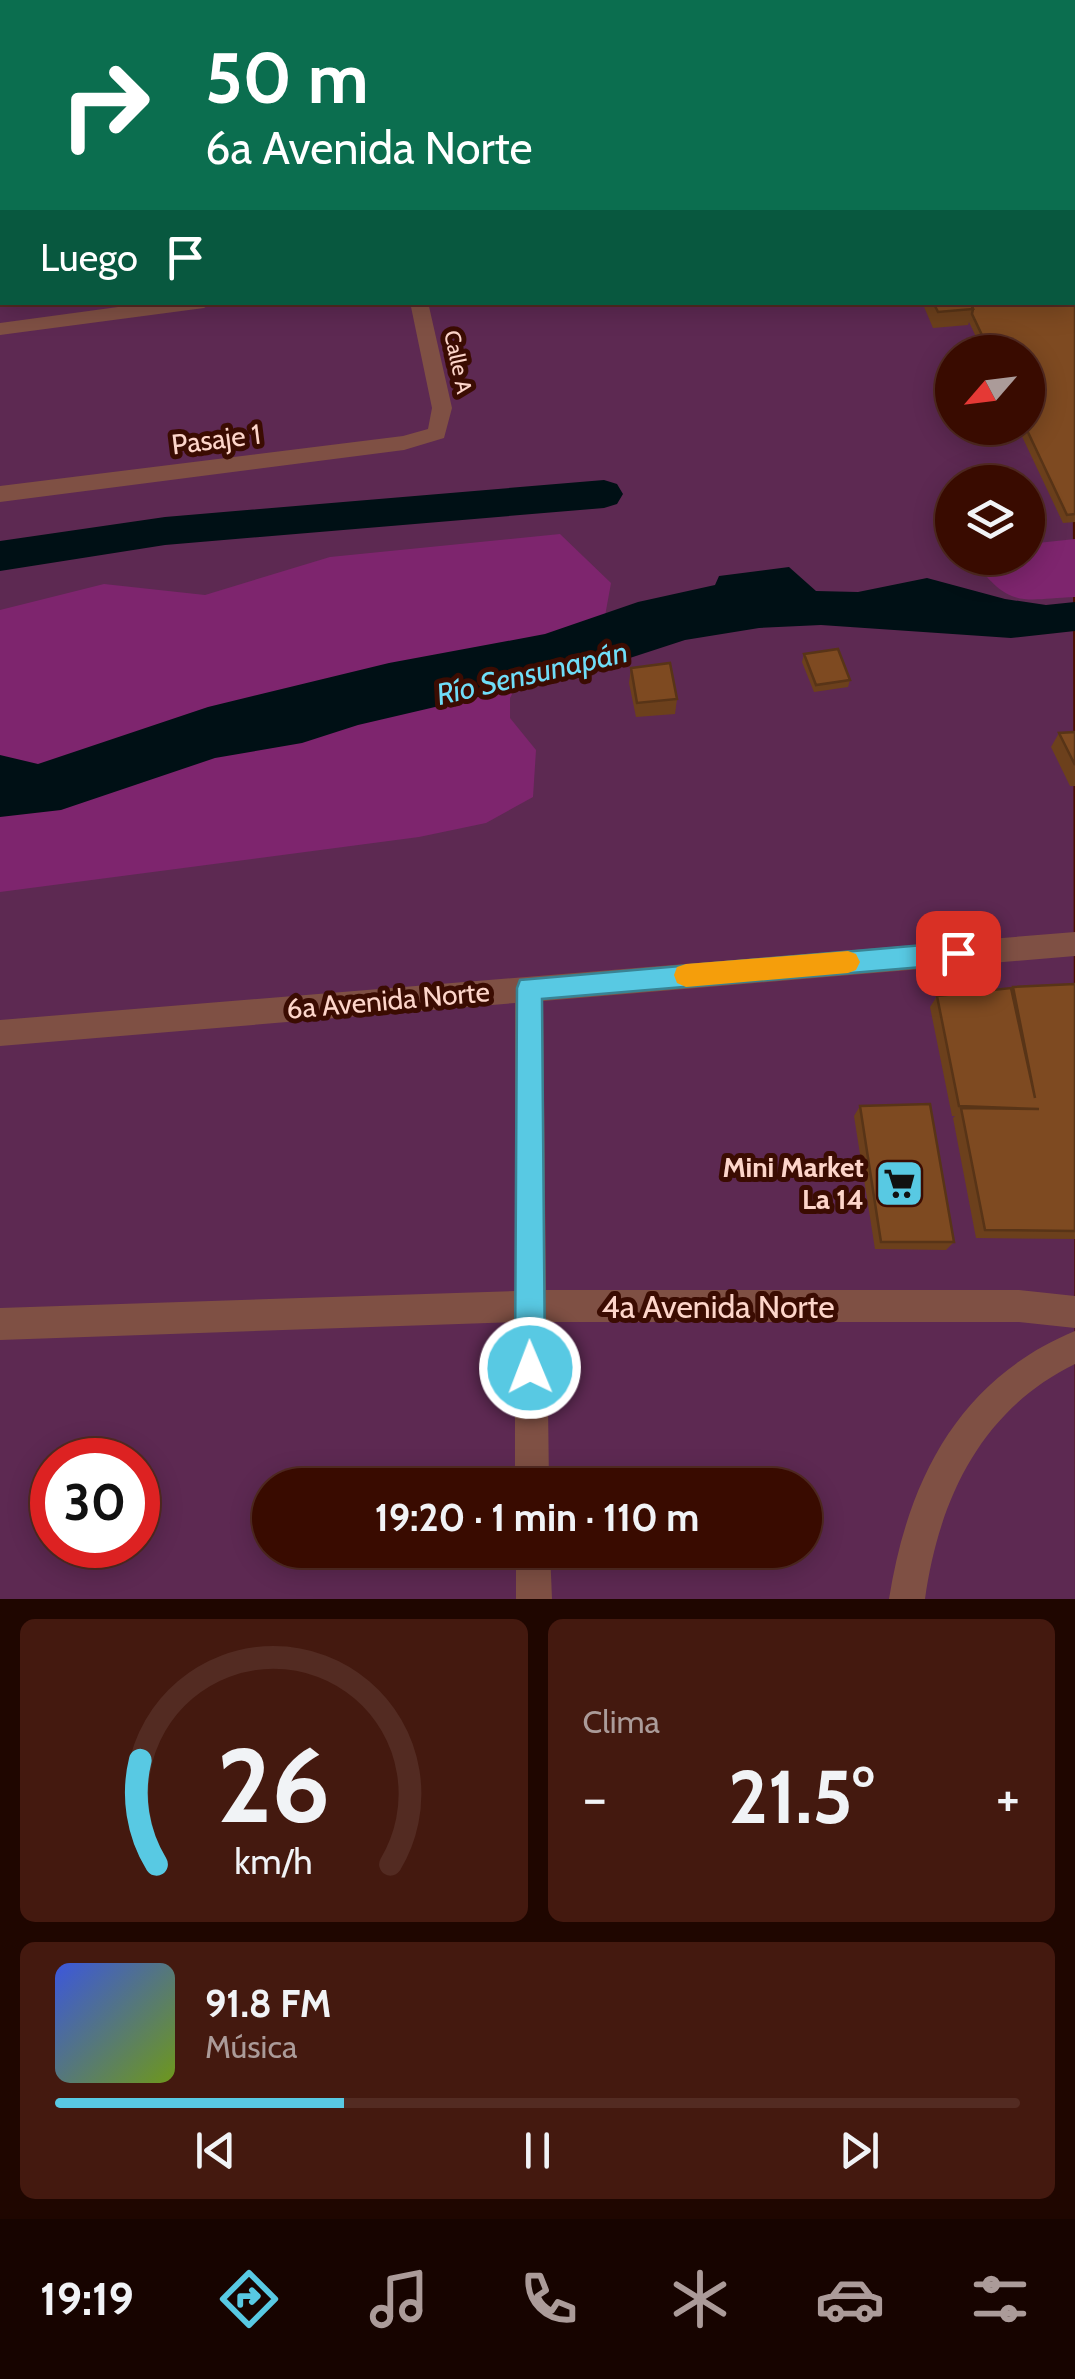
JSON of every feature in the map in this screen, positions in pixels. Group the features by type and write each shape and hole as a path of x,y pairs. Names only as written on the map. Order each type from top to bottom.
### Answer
{"street":[{"path":"0,329 181,305"},
{"name":"Calle A","path":"421,305 442,408 437,432"},
{"name":"Pasaje 1","path":"0,494 404,443 437,432"},
{"name":"6a Avenida Norte","path":"0,1033 1075,944"},
{"path":"529,988 532,1468"},
{"name":"4a Avenida Norte","path":"0,1324 529,1306 1019,1306 1075,1312"},
{"path":"907,1599 919,1534 937,1486 960,1443 989,1405 1022,1376 1075,1346"},
{"path":"534,1568 534,1599"}],"shaded area":[{"path":"0,305 1072,305 1075,1599 0,1599"},
{"path":"560,534 611,583 603,627 537,647 510,698 510,718 536,750 533,797 486,823 419,837 0,892 0,610 104,584 205,595 330,557"},
{"path":"1075,539 1075,597 1020,598 1000,589 986,575 1045,575 1045,542"}],"water":[{"name":"Río Sensunapán","path":"789,567 816,591 858,592 927,578 1005,599 1046,605 1075,602 1075,631 1011,638 821,625 759,628 685,640 593,670 358,725 302,743 215,758 61,810 0,817 0,755 38,764 208,707 389,663 545,634 638,602 715,585 719,576"}],"building":[{"path":"934,305 971,305 973,309 938,312"},
{"path":"971,305 1075,305 1075,514 1067,515 1034,445 1045,445 1045,335 982,335"},
{"path":"838,649 850,680 816,685 804,654"},
{"path":"670,663 677,699 637,703 631,668"},
{"path":"1075,732 1075,765 1059,733"},
{"path":"1075,984 1075,1231 985,1230 961,1108 1039,1109 959,1106 937,996 1011,988 1035,1098 1013,987"},
{"name":"Mini Market La 14","path":"930,1104 954,1242 881,1242 860,1106"}],"waterway":[{"path":"0,556 165,531 604,494"}],"slow traffic":[{"path":"686,975 848,962"}],"place":[{"name":"Mini Market La 14","path":"899,1183"}],"route":[{"path":"530,1368 529,988 958,953"}]}
